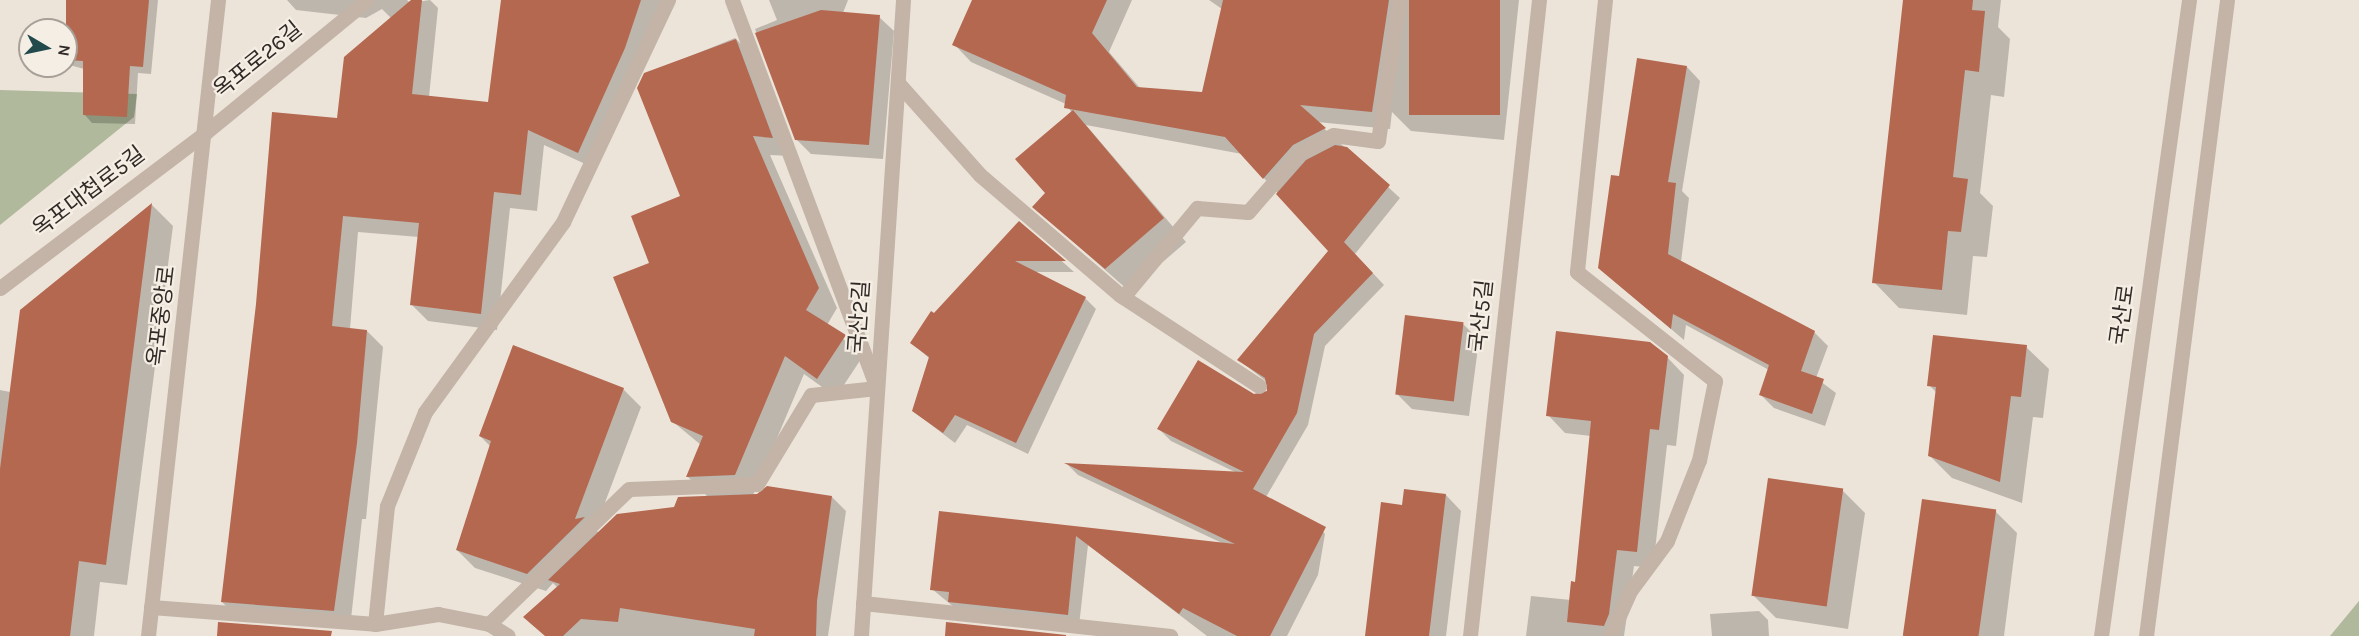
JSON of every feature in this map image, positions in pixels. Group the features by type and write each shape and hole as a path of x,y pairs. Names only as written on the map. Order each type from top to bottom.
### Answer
{"street":[{"name":"옥포중앙로","path":"148,636 206,132 218,0"},
{"name":"옥포로26길","path":"206,132 367,0"},
{"path":"375,624 387,506 425,412 563,222 668,0"},
{"path":"489,624 629,489 757,484 811,395 878,388 732,0"},
{"name":"국산2길","path":"861,636 903,0"},
{"path":"1124,297 1197,208 1248,212 1300,152 1333,135 1378,141 1399,0"},
{"name":"국산5길","path":"1470,636 1539,0"},
{"path":"1605,0 1577,273 1715,381 1699,460 1667,541 1630,591 1610,636"},
{"name":"국산로","path":"2102,636 2189,0"},
{"path":"2146,636 2227,0"},
{"path":"898,82 980,175 1124,297 1259,386"},
{"name":"옥포대첩로5길","path":"0,288 206,132"},
{"path":"863,603 1170,636"},
{"path":"152,607 375,624 438,614 489,624 508,636"}],"green space":[{"path":"0,90 137,94 134,117 0,225"},
{"path":"2359,601 2359,636 2330,636"}],"building":[{"path":"66,0 149,0 143,67 130,66 127,117 83,115 83,61 78,61 78,18 66,18"},
{"path":"411,0 422,0 412,94 488,102 501,0 641,0 625,48 578,153 528,130 521,195 494,192 481,314 410,305 419,223 343,216 332,326 367,330 357,443 334,611 221,602 256,304 272,112 337,118 344,57"},
{"path":"972,0 1107,0 1092,33 1137,87 1202,92 1223,0 1389,0 1372,112 1300,105 1326,128 1293,145 1263,179 1225,137 1064,108 1066,95 952,45"},
{"path":"1409,0 1500,0 1500,115 1409,115"},
{"path":"1903,0 1973,0 1972,10 1985,11 1979,72 1965,70 1953,177 1968,179 1961,232 1948,231 1942,290 1872,283"},
{"path":"821,10 880,15 869,145 795,140 755,33"},
{"path":"736,39 773,138 753,136 819,288 806,310 846,335 817,379 785,356 735,475 686,477 703,436 671,422 613,277 649,263 631,216 680,196 637,88 644,73"},
{"path":"1637,58 1687,66 1668,182 1676,183 1668,254 1815,331 1801,371 1824,379 1812,414 1759,395 1769,365 1673,314 1671,329 1598,268 1611,175 1619,176"},
{"path":"1073,110 1164,218 1105,269 1032,207 1045,193 1015,159"},
{"path":"1335,145 1347,147 1390,185 1344,242 1373,273 1314,334 1297,413 1253,489 1326,527 1270,636 1237,636 1183,608 1179,614 1076,536 1068,615 948,602 949,592 930,590 939,511 1235,544 1064,463 1244,472 1157,429 1198,360 1254,394 1267,391 1265,378 1237,360 1328,251 1276,194 1306,160"},
{"path":"152,203 106,565 79,561 70,636 0,636 0,469 20,310"},
{"path":"1019,221 1066,261 1015,261 1086,297 1016,443 955,415 943,433 912,411 929,357 910,343 931,311 934,313"},
{"path":"1405,315 1464,322 1454,402 1395,394"},
{"path":"1556,331 1650,342 1668,356 1659,430 1650,429 1637,552 1617,550 1609,614 1604,626 1567,622 1571,581 1575,582 1591,421 1546,416"},
{"path":"1933,335 2027,345 2021,397 2011,396 2000,482 1928,456 1936,387 1927,386"},
{"path":"513,345 624,388 575,519 585,517 527,574 456,550 491,441 479,436"},
{"path":"1768,478 1843,489 1827,606 1751,596"},
{"path":"767,486 832,496 817,601 816,636 754,636 755,629 620,608 618,622 581,619 563,636 545,636 523,617 560,584 548,580 617,514 674,507 678,497 757,494"},
{"path":"1404,489 1446,494 1429,636 1365,636 1381,502 1402,505"},
{"path":"1922,499 1996,509 1978,636 1903,636"},
{"path":"218,622 332,631 331,636 217,636"},
{"path":"946,622 1066,635 1066,636 945,636"}]}
